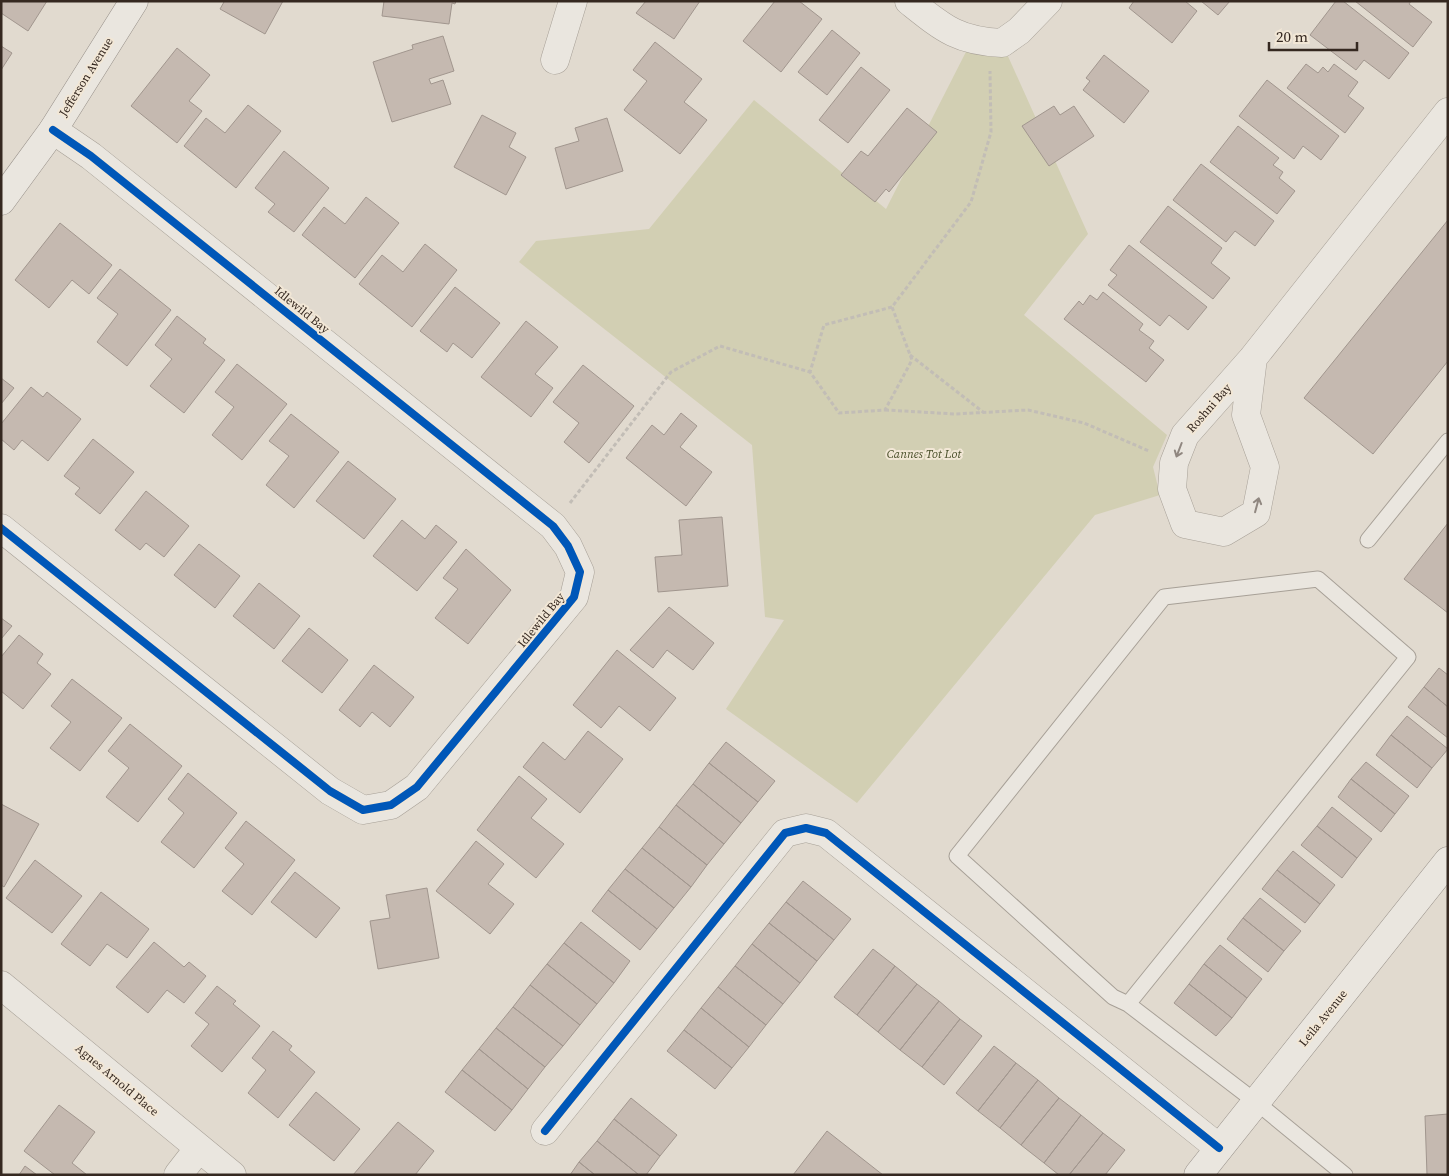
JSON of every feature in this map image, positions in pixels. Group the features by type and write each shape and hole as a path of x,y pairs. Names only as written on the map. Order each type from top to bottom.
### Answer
{"street":[{"name":"Jefferson Avenue","path":"1,201 53,130 134,1"},
{"path":"555,60 573,1"},
{"path":"909,1 946,31 989,43 1002,43 1019,31 1048,1"},
{"name":"Roshni Bay","path":"1253,358 1246,415 1265,467 1256,513 1224,532 1185,524 1172,489 1174,463 1185,434 1253,358 1448,112"},
{"name":"Idlewild Bay","path":"1,528 330,791 363,810 390,805 417,787 574,597 580,572 568,546 553,526 91,156 53,130"},
{"path":"545,1131 785,833 806,828 826,833 1219,1148"},
{"name":"Leila Avenue","path":"1198,1175 1448,862"},
{"name":"Agnes Arnold Place","path":"1,985 232,1175"},
{"path":"178,1175 199,1148"}],"lane":[{"path":"1368,540 1448,441"},
{"path":"1128,1004 1408,657 1318,579 1164,597 957,856 1114,997 1128,1004 1256,1102 1345,1175"}],"path":[{"path":"810,372 824,324 892,307 971,202 991,132 989,43"},
{"path":"885,410 912,360 892,307"},
{"path":"553,526 671,372 720,346 810,372 839,413 885,410 955,414 1028,410 1084,423 1174,463"},
{"path":"909,354 984,413"}],"green space":[{"name":"Cannes Tot Lot","path":"972,40 1002,43 1088,234 1024,315 1167,435 1153,467 1160,495 1095,515 857,803 726,709 784,620 765,617 752,445 519,262 536,241 649,229 754,100 886,209"}],"building":[{"path":"1,1 47,1 28,31 1,13"},
{"path":"221,1 283,1 265,34 220,9 224,2"},
{"path":"384,1 456,1 455,4 452,3 449,24 382,16"},
{"path":"646,1 700,1 674,39 636,13"},
{"path":"775,1 799,1 822,19 781,72 743,41"},
{"path":"1134,1 1185,1 1197,11 1172,43 1129,8"},
{"path":"1201,1 1230,1 1218,15"},
{"path":"1336,1 1343,1 1409,53 1389,79 1364,60 1356,70 1310,35"},
{"path":"1355,1 1411,1 1409,4 1432,22 1413,47"},
{"path":"832,30 860,53 827,95 798,72"},
{"path":"443,36 454,71 429,79 431,84 443,80 451,104 392,122 373,62 413,49 412,45"},
{"path":"655,42 702,79 684,102 707,120 680,154 624,110 647,81 633,70"},
{"path":"1,46 12,53 1,70"},
{"path":"177,48 210,75 189,101 202,111 177,143 131,106"},
{"path":"1104,55 1149,91 1124,123 1083,90 1090,81 1086,78"},
{"path":"1306,64 1318,73 1323,67 1328,72 1334,64 1358,82 1348,96 1364,108 1345,133 1287,88"},
{"path":"861,67 890,90 848,143 819,120"},
{"path":"1267,80 1339,136 1321,160 1303,146 1294,159 1239,116"},
{"path":"248,105 281,131 236,188 184,146 206,118 225,133"},
{"path":"1054,106 1060,115 1074,106 1094,136 1049,166 1022,126"},
{"path":"907,108 937,132 889,192 886,189 875,202 841,175 861,151 868,156"},
{"path":"482,115 516,133 509,147 526,157 506,195 454,167"},
{"path":"607,118 623,171 566,189 555,148 579,141 575,128"},
{"path":"1238,126 1279,158 1273,165 1283,172 1279,178 1295,191 1277,214 1210,162"},
{"path":"284,151 329,188 294,232 268,212 275,204 255,188"},
{"path":"1201,164 1274,221 1255,246 1235,231 1226,242 1173,200"},
{"path":"366,197 399,223 355,278 302,235 324,207 345,224"},
{"path":"1168,206 1222,248 1211,263 1230,278 1213,299 1140,242"},
{"path":"1448,220 1448,361 1373,454 1304,398"},
{"path":"60,223 112,265 89,294 72,280 49,308 15,280"},
{"path":"425,244 457,270 412,327 359,284 382,255 403,272"},
{"path":"1129,245 1207,307 1188,330 1169,315 1160,326 1108,285 1117,275 1110,270"},
{"path":"120,269 171,310 127,366 97,342 118,314 97,298"},
{"path":"455,287 500,323 472,358 453,343 447,352 420,331"},
{"path":"1103,292 1143,324 1139,330 1154,341 1149,348 1164,360 1146,382 1064,319 1079,301 1083,305 1090,295 1097,300"},
{"path":"177,316 206,339 203,343 225,360 184,413 150,386 172,359 155,345"},
{"path":"526,321 558,347 535,374 553,388 531,417 481,377"},
{"path":"237,364 287,404 242,460 212,435 234,407 215,392"},
{"path":"583,365 634,406 589,463 564,442 579,423 553,402"},
{"path":"1,378 14,388 1,404"},
{"path":"31,387 43,397 47,392 81,419 48,461 22,440 14,450 1,439 1,424"},
{"path":"681,413 697,426 680,447 712,472 686,506 626,458 652,425 664,435"},
{"path":"291,414 339,452 294,508 266,485 289,456 269,441"},
{"path":"93,439 134,472 100,514 75,494 80,488 64,476"},
{"path":"348,461 396,499 364,539 316,501"},
{"path":"146,491 189,526 164,557 146,543 140,550 115,530"},
{"path":"722,517 728,586 658,592 655,557 682,555 679,520"},
{"path":"402,520 425,539 436,525 457,542 417,591 373,556"},
{"path":"1448,523 1448,613 1404,579"},
{"path":"199,544 240,576 215,608 174,575"},
{"path":"466,549 511,590 468,644 435,618 458,589 443,578"},
{"path":"259,583 300,616 274,649 233,616"},
{"path":"669,607 714,643 693,670 667,650 653,668 630,650"},
{"path":"1,618 12,626 1,639"},
{"path":"309,628 348,660 322,693 282,661"},
{"path":"19,635 43,654 37,663 51,674 23,709 1,691 1,657"},
{"path":"617,650 676,698 650,731 619,706 601,728 573,705"},
{"path":"374,665 414,697 390,727 372,712 360,727 339,710"},
{"path":"1439,668 1448,675 1448,707 1424,687"},
{"path":"72,679 122,718 80,771 50,748 71,722 51,706"},
{"path":"1424,687 1448,707 1448,738 1408,707"},
{"path":"1407,716 1448,749 1432,768 1391,735"},
{"path":"130,724 182,766 138,822 106,797 129,768 108,751"},
{"path":"588,731 623,759 580,813 523,767 543,742 565,760"},
{"path":"1391,735 1432,768 1417,788 1376,755"},
{"path":"726,742 775,781 758,802 709,763"},
{"path":"1366,762 1409,796 1395,814 1351,779"},
{"path":"709,763 758,802 741,823 693,784"},
{"path":"188,773 237,813 194,868 161,842 184,813 168,799"},
{"path":"519,776 547,799 531,818 564,844 536,878 477,830"},
{"path":"1351,779 1395,814 1381,832 1338,797"},
{"path":"693,784 741,823 724,844 676,805"},
{"path":"1,804 39,824 4,887 1,885"},
{"path":"676,805 724,844 707,865 659,827"},
{"path":"1332,807 1372,839 1357,858 1317,826"},
{"path":"246,821 295,860 252,915 222,891 244,864 225,848"},
{"path":"1317,826 1357,858 1342,878 1301,845"},
{"path":"659,827 707,865 691,887 642,848"},
{"path":"476,841 504,864 488,884 514,904 490,934 436,891"},
{"path":"642,848 691,887 674,908 625,869"},
{"path":"1293,851 1335,885 1320,904 1277,870"},
{"path":"35,860 82,896 52,933 6,898"},
{"path":"625,869 674,908 657,929 608,890"},
{"path":"1277,870 1320,904 1305,923 1262,889"},
{"path":"295,872 340,908 316,938 271,902"},
{"path":"803,881 851,919 834,940 786,902"},
{"path":"427,888 439,958 378,969 370,921 390,918 386,895"},
{"path":"608,890 657,929 640,950 592,911"},
{"path":"101,892 149,929 127,958 107,944 90,966 61,944"},
{"path":"1260,898 1301,931 1284,951 1243,918"},
{"path":"786,902 834,940 817,961 769,923"},
{"path":"1243,918 1284,951 1268,972 1227,939"},
{"path":"581,922 630,961 614,983 564,943"},
{"path":"769,923 817,961 800,983 752,944"},
{"path":"154,942 184,967 189,962 206,976 184,1003 167,990 148,1013 116,987"},
{"path":"564,943 614,983 597,1004 547,964"},
{"path":"752,944 800,983 783,1004 735,966"},
{"path":"1220,945 1262,979 1247,998 1204,964"},
{"path":"873,949 895,966 857,1015 834,997"},
{"path":"547,964 597,1004 580,1025 530,985"},
{"path":"1204,964 1247,998 1232,1018 1189,984"},
{"path":"735,966 783,1004 766,1025 718,987"},
{"path":"895,966 917,984 878,1032 857,1015"},
{"path":"917,984 939,1001 900,1050 878,1032"},
{"path":"1189,984 1232,1018 1216,1036 1174,1003"},
{"path":"530,985 580,1025 563,1046 513,1007"},
{"path":"217,986 236,1001 233,1004 260,1026 222,1072 191,1046 209,1024 195,1013"},
{"path":"718,987 766,1025 749,1047 701,1008"},
{"path":"939,1001 960,1019 922,1067 900,1050"},
{"path":"513,1007 563,1046 545,1067 496,1028"},
{"path":"701,1008 749,1047 732,1068 684,1030"},
{"path":"960,1019 982,1036 944,1085 922,1067"},
{"path":"496,1028 545,1067 528,1089 479,1049"},
{"path":"684,1030 732,1068 715,1089 667,1051"},
{"path":"273,1031 292,1046 289,1050 315,1072 278,1118 248,1093 266,1070 252,1058"},
{"path":"994,1046 1016,1063 978,1111 956,1093"},
{"path":"479,1049 528,1089 512,1110 462,1070"},
{"path":"1016,1063 1038,1080 1000,1128 978,1111"},
{"path":"462,1070 512,1110 495,1131 445,1092"},
{"path":"1038,1080 1059,1098 1021,1145 1000,1128"},
{"path":"316,1092 360,1129 334,1161 289,1125"},
{"path":"631,1098 677,1135 660,1156 614,1119"},
{"path":"1059,1098 1081,1115 1044,1163 1021,1145"},
{"path":"59,1105 95,1132 72,1163 87,1175 55,1175 24,1151"},
{"path":"1448,1114 1448,1175 1427,1175 1425,1116"},
{"path":"1081,1115 1103,1133 1069,1175 1059,1175 1044,1163"},
{"path":"614,1119 660,1156 646,1175 639,1175 597,1141"},
{"path":"398,1122 434,1151 415,1175 353,1175"},
{"path":"827,1131 883,1175 793,1175"},
{"path":"1103,1133 1125,1150 1105,1175 1069,1175"},
{"path":"597,1141 639,1175 595,1175 579,1162"},
{"path":"579,1162 595,1175 570,1175"},
{"path":"25,1166 37,1175 19,1175"}],"cycle path":[{"path":"1,528 330,791 363,810 391,805 417,787 574,597 580,572 568,546 553,526 91,156 53,130"},
{"path":"545,1131 785,833 806,828 826,833 1219,1148"}]}
